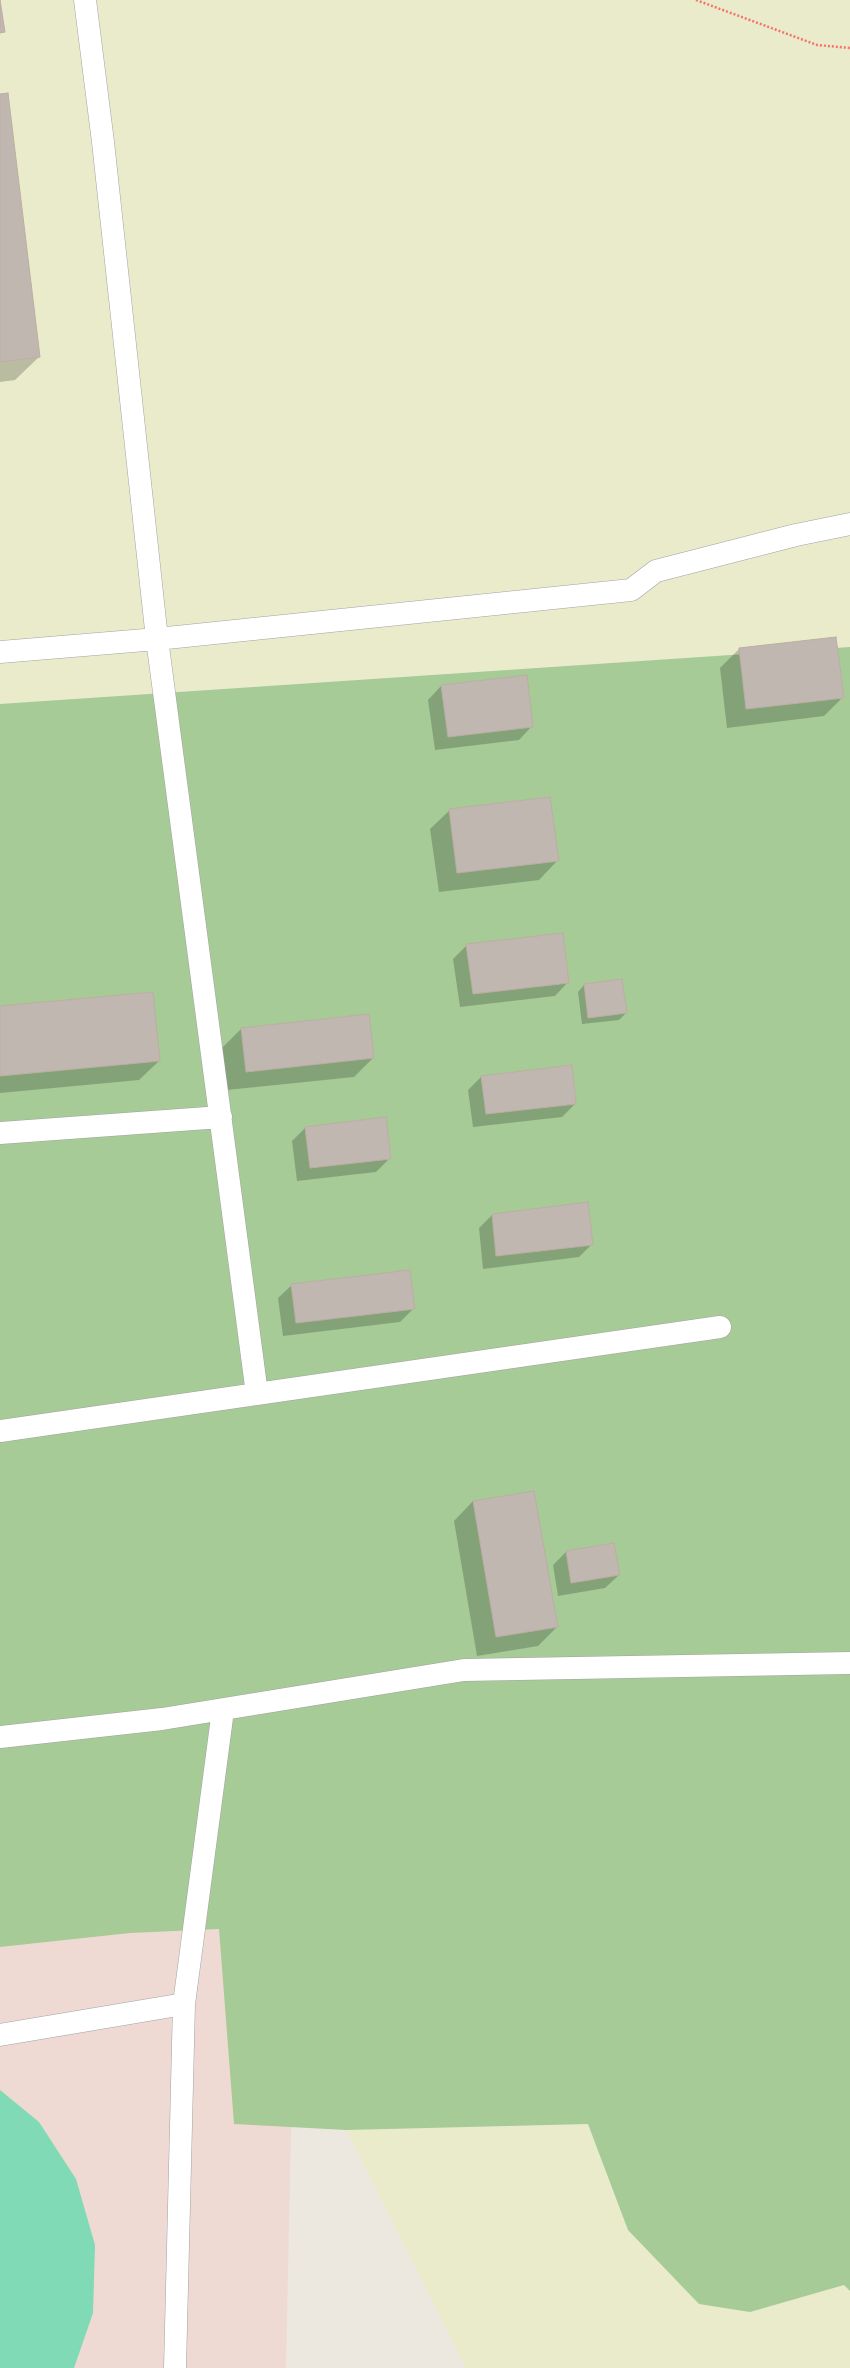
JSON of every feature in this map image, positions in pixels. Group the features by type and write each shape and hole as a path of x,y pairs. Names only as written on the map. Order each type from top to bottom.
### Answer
{"lane":[{"path":"85,0 104,150 157,639 257,1394"},
{"path":"0,652 157,639 631,590 656,571 796,535 850,524"},
{"path":"0,1133 221,1116"},
{"path":"0,1431 720,1328"},
{"path":"0,1737 162,1719 464,1670 850,1663"},
{"path":"175,2368 184,2004 223,1710"},
{"path":"0,2036 184,2004"}],"path":[{"path":"696,0 817,45 850,48"}],"shaded area":[{"path":"306,1411 286,2368 0,2368 0,1414"}],"green space":[{"path":"0,0 850,0 850,647 0,704"},
{"path":"850,647 850,2291 844,2285 750,2312 699,2304 628,2230 588,2124 346,2130 234,2124 219,1929 130,1933 0,1947 0,704"},
{"path":"0,2090 39,2122 76,2179 95,2245 93,2313 74,2368 0,2368"},
{"path":"588,2124 628,2230 750,2312 844,2285 850,2291 850,2368 466,2368 346,2130"}],"building":[{"path":"0,0 5,32 0,33"},
{"path":"8,93 40,357 0,362 0,94"},
{"path":"836,637 844,698 746,709 739,648"},
{"path":"527,675 533,727 448,737 441,685"},
{"path":"550,797 559,861 457,873 449,809"},
{"path":"563,933 569,983 473,994 466,944"},
{"path":"622,979 627,1013 588,1018 584,984"},
{"path":"153,992 160,1061 0,1076 0,1006"},
{"path":"369,1014 374,1058 246,1072 241,1028"},
{"path":"572,1065 576,1104 486,1114 481,1076"},
{"path":"386,1117 391,1159 310,1168 305,1127"},
{"path":"588,1202 593,1245 496,1256 492,1214"},
{"path":"410,1270 415,1309 296,1323 291,1284"},
{"path":"534,1491 558,1627 496,1637 473,1501"},
{"path":"614,1543 620,1575 571,1583 566,1551"}]}
